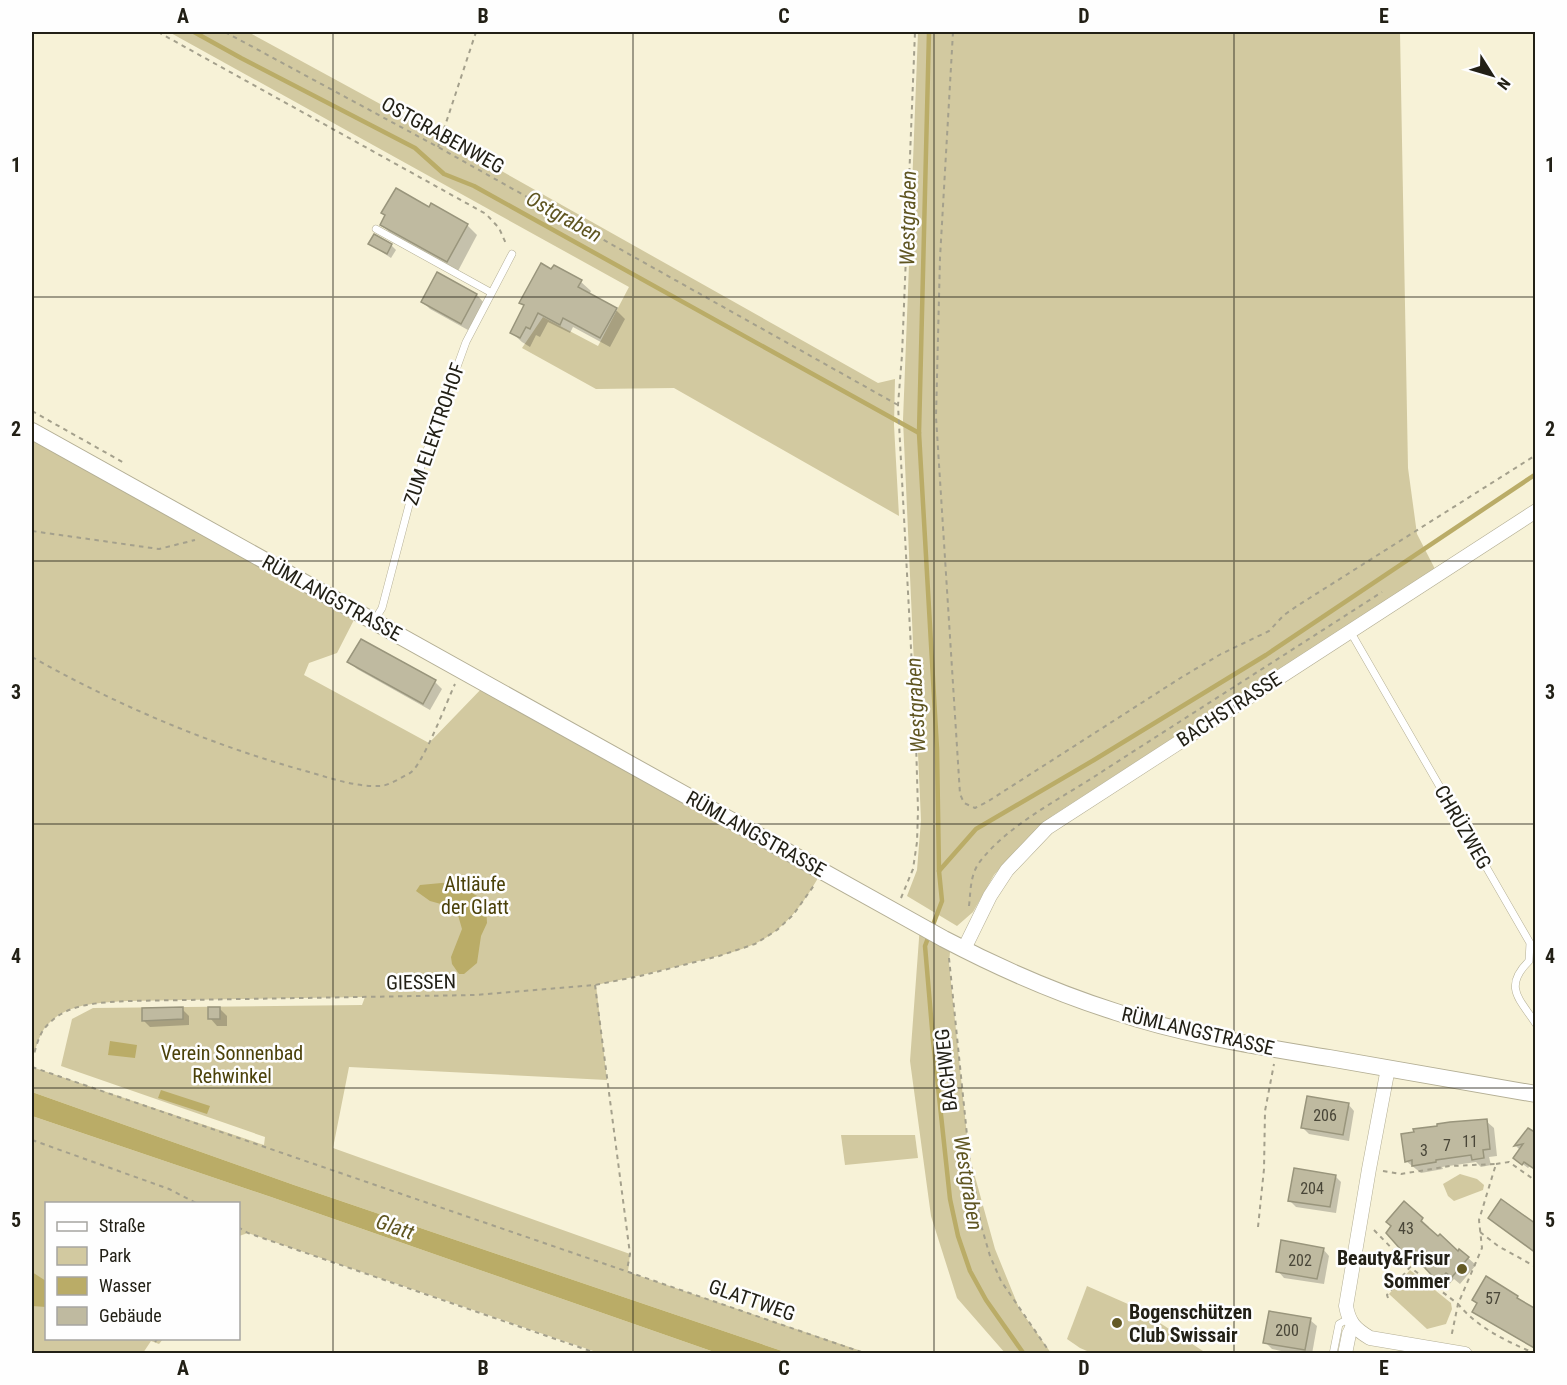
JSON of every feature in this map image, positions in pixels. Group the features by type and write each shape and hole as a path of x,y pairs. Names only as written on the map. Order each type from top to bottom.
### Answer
{"street":[{"name":"RÜMLANGSTRASSE","path":"32,430 954,944 1056,991 1162,1025 1277,1049 1536,1094"},
{"name":"BACHSTRASSE","path":"954,944 1007,870 1047,828 1536,511"},
{"path":"1345,1353 1351,1322 1347,1305 1388,1068"},
{"path":"1351,1322 1370,1338 1465,1353"}],"lane":[{"path":"376,229 490,292"},
{"name":"ZUM ELEKTROHOF","path":"374,621 382,608 414,486 466,342 490,292 512,254"},
{"name":"CHRÜZWEG","path":"1350,631 1530,943 1529,961 1517,972 1514,985 1536,1024"},
{"path":"1333,1353 1339,1324 1351,1322"}],"path":[{"path":"158,32 486,214 499,228 512,254"},
{"name":"OSTGRABENWEG","path":"225,32 438,147 898,405"},
{"path":"438,147 476,32"},
{"path":"908,884 917,842 917,764 898,405 915,32"},
{"path":"953,32 940,258 936,417 960,794 964,803 975,808 987,802 1191,672 1221,654 1269,631 1284,615 1297,606 1536,455"},
{"path":"1531,32 1536,35"},
{"path":"32,531 159,549 218,535"},
{"path":"32,657 69,678 177,726 259,758 357,785 384,786 412,771 428,744 462,669"},
{"name":"GIESSEN","path":"32,1061 44,1030 67,1010 93,1003 139,1000 475,994 595,985 674,967 755,944 777,930 793,915 812,888"},
{"name":"BACHWEG","path":"954,944 950,952 949,963 974,1190 981,1225 990,1256 1001,1281 1051,1353"},
{"path":"595,985 630,1254 627,1272"},
{"path":"1258,1227 1264,1169 1265,1110 1277,1049"},
{"name":"GLATTWEG","path":"32,1067 867,1353"},
{"path":"32,1140 169,1189 196,1202"},
{"path":"1369,1169 1401,1174 1450,1166 1509,1162 1536,1181"},
{"path":"1448,1350 1458,1304 1482,1248 1479,1220 1496,1164"},
{"path":"1360,1225 1372,1228 1410,1267 1498,1338 1534,1352"},
{"path":"240,1228 248,1233 599,1353"},
{"path":"1480,1232 1498,1246 1536,1268"},
{"path":"1388,1298 1387,1295 1410,1267"}],"green space":[{"path":"169,32 248,32 450,142 878,383 895,379 894,425 899,516 674,388 596,389 522,348 543,317 598,346 629,287"},
{"path":"918,32 1400,32 1408,468 1417,534 1435,569 1052,816 1019,847 994,875 973,912 957,926 907,896 917,870 921,820 903,420"},
{"name":"Altläufe der Glatt","path":"32,431 358,612 337,653 309,663 304,675 429,743 486,684 822,871 808,895 791,917 759,942 727,954 596,985 607,1080 349,1067 333,1148 630,1254 628,1272 867,1353 788,1353 294,1185 32,1092 32,1067 264,1145 265,1137 61,1066 72,1019 93,1008 362,1005 365,997 127,1001 81,1006 52,1020 38,1040 32,1061"},
{"path":"920,925 953,944 949,963 969,1155 995,1249 1019,1308 1051,1353 1005,1353 957,1298 931,1216 910,1061"},
{"path":"32,1116 717,1353 599,1353 248,1233 240,1236 240,1202 45,1202 45,1340 162,1340 159,1344 151,1341 143,1353 32,1354"},
{"path":"841,1135 915,1135 918,1158 845,1165"},
{"path":"1460,1174 1477,1179 1484,1185 1483,1190 1454,1201 1448,1196 1443,1184"},
{"path":"1410,1270 1451,1303 1452,1309 1446,1324 1427,1329 1389,1294"},
{"name":"Bogenschützen Club Swissair","path":"1087,1286 1137,1308 1206,1353 1094,1354 1080,1348 1067,1339"}],"water":[{"path":"452,882 479,897 486,904 487,923 481,936 477,963 464,974 459,974 452,964 451,957 462,929 458,915 448,906 430,901 416,891 420,885"},
{"path":"110,1041 137,1045 135,1058 108,1055"},
{"path":"161,1090 210,1106 207,1114 158,1098"},
{"name":"Glatt","path":"32,1092 294,1185 788,1353 717,1353 32,1116"},
{"path":"32,1272 45,1280 45,1307 32,1306"}],"building":[{"path":"396,188 429,207 431,203 468,224 447,262 380,225 385,215 381,213"},
{"path":"374,234 392,244 387,254 368,244"},
{"path":"541,263 551,269 554,265 582,280 578,287 617,308 600,338 563,318 560,325 538,313 530,329 526,327 520,338 510,333 524,305 519,303"},
{"path":"437,272 477,294 461,324 421,302"},
{"path":"361,639 436,680 423,704 347,662"},
{"path":"183,1007 183,1019 142,1021 142,1008"},
{"path":"208,1007 220,1007 220,1019 208,1019"},
{"path":"1307,1096 1349,1103 1343,1135 1301,1128"},
{"path":"1487,1119 1490,1149 1483,1150 1484,1158 1472,1160 1471,1155 1412,1166 1412,1160 1405,1162 1401,1134 1414,1132 1413,1129 1437,1126 1437,1124"},
{"path":"1528,1128 1533,1131 1536,1128 1536,1170 1524,1162 1522,1165 1513,1158 1523,1144 1514,1146"},
{"path":"1294,1168 1336,1175 1330,1207 1288,1201"},
{"path":"1501,1199 1536,1224 1536,1253 1488,1218"},
{"path":"1404,1201 1438,1236 1440,1234 1458,1251 1459,1249 1469,1257 1452,1277 1446,1273 1438,1282 1425,1268 1402,1251 1386,1233 1391,1226 1386,1222"},
{"path":"1281,1240 1324,1248 1317,1279 1276,1272"},
{"path":"1486,1276 1536,1309 1536,1349 1472,1312 1477,1303 1472,1300"},
{"path":"1269,1311 1311,1318 1305,1350 1263,1343"}],"waterway":[{"name":"Ostgraben","path":"194,32 415,148 444,174 474,186 919,433"},
{"name":"Westgraben","path":"929,32 919,433 937,749 939,871 942,901 925,946 950,1199 958,1236 970,1271 986,1300 1024,1354"},
{"path":"939,871 976,829 1266,655 1536,474"}],"place":[{"name":"Beauty&Frisur Sommer","path":"1462,1269"},
{"name":"Bogenschützen Club Swissair","path":"1117,1323"}],"park label":[{"name":"Verein Sonnenbad Rehwinkel","path":"232,1064"}]}
